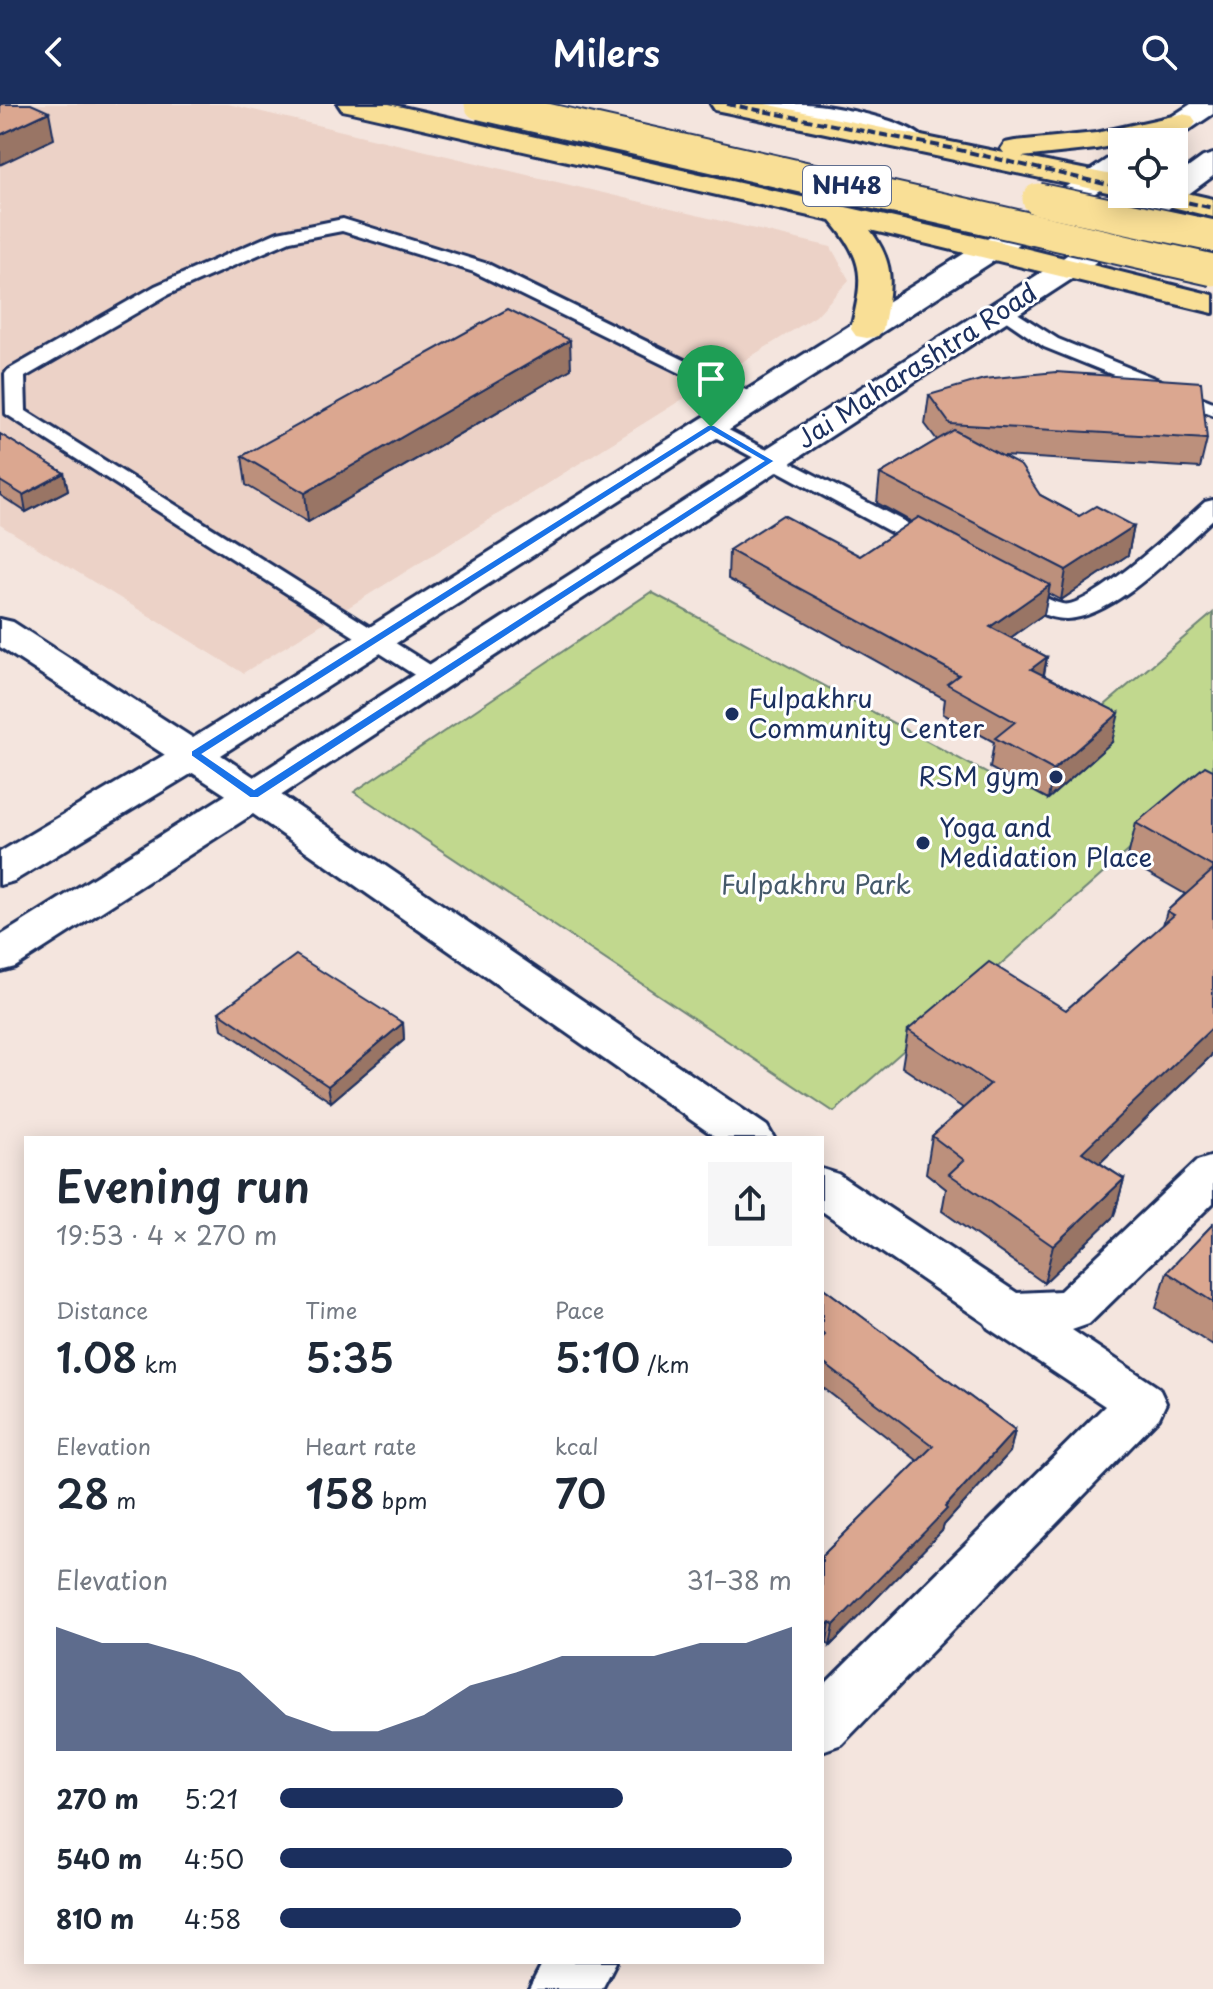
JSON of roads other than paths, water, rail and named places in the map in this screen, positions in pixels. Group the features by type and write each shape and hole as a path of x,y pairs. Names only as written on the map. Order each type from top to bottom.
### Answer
{"highway":[{"path":"352,104 992,249 1213,304"},
{"name":"NH48","path":"480,104 1213,270"},
{"path":"740,109 1108,182"},
{"name":"NH48","path":"740,109 864,161"},
{"path":"948,149 1015,149 1096,141 1182,122"},
{"path":"1016,194 1213,236"},
{"path":"1188,201 1213,208"},
{"path":"841,215 869,246 878,277 867,329"}],"street":[{"path":"1173,128 1210,104"},
{"name":"Jai Maharashtra Road","path":"1188,179 1213,163"},
{"path":"0,871 195,754 992,249 1108,183"},
{"name":"Jai Maharashtra Road","path":"0,956 1067,269 1148,208"},
{"path":"0,630 195,754 748,1136"},
{"path":"1005,1314 1072,1310 1213,1174"},
{"path":"824,1188 1005,1314 1141,1403 824,1723"},
{"path":"559,1989 584,1964"}],"lane":[{"path":"435,678 16,414 15,374 162,290 285,236 343,225 481,268 753,401"},
{"path":"1003,310 1051,343 1213,409"},
{"path":"711,427 951,555"},
{"path":"992,576 1059,611 1070,613 1120,586 1213,507"}],"railway":[{"path":"727,104 955,149 1108,185"},
{"path":"1188,202 1213,208"}],"place":[{"name":"Fulpakhru Community Center","path":"732,714"},
{"name":"RSM gym","path":"1056,777"},
{"name":"Yoga and Medidation Place","path":"923,843"}],"park label":[{"name":"Fulpakhru Park","path":"816,885"}]}
